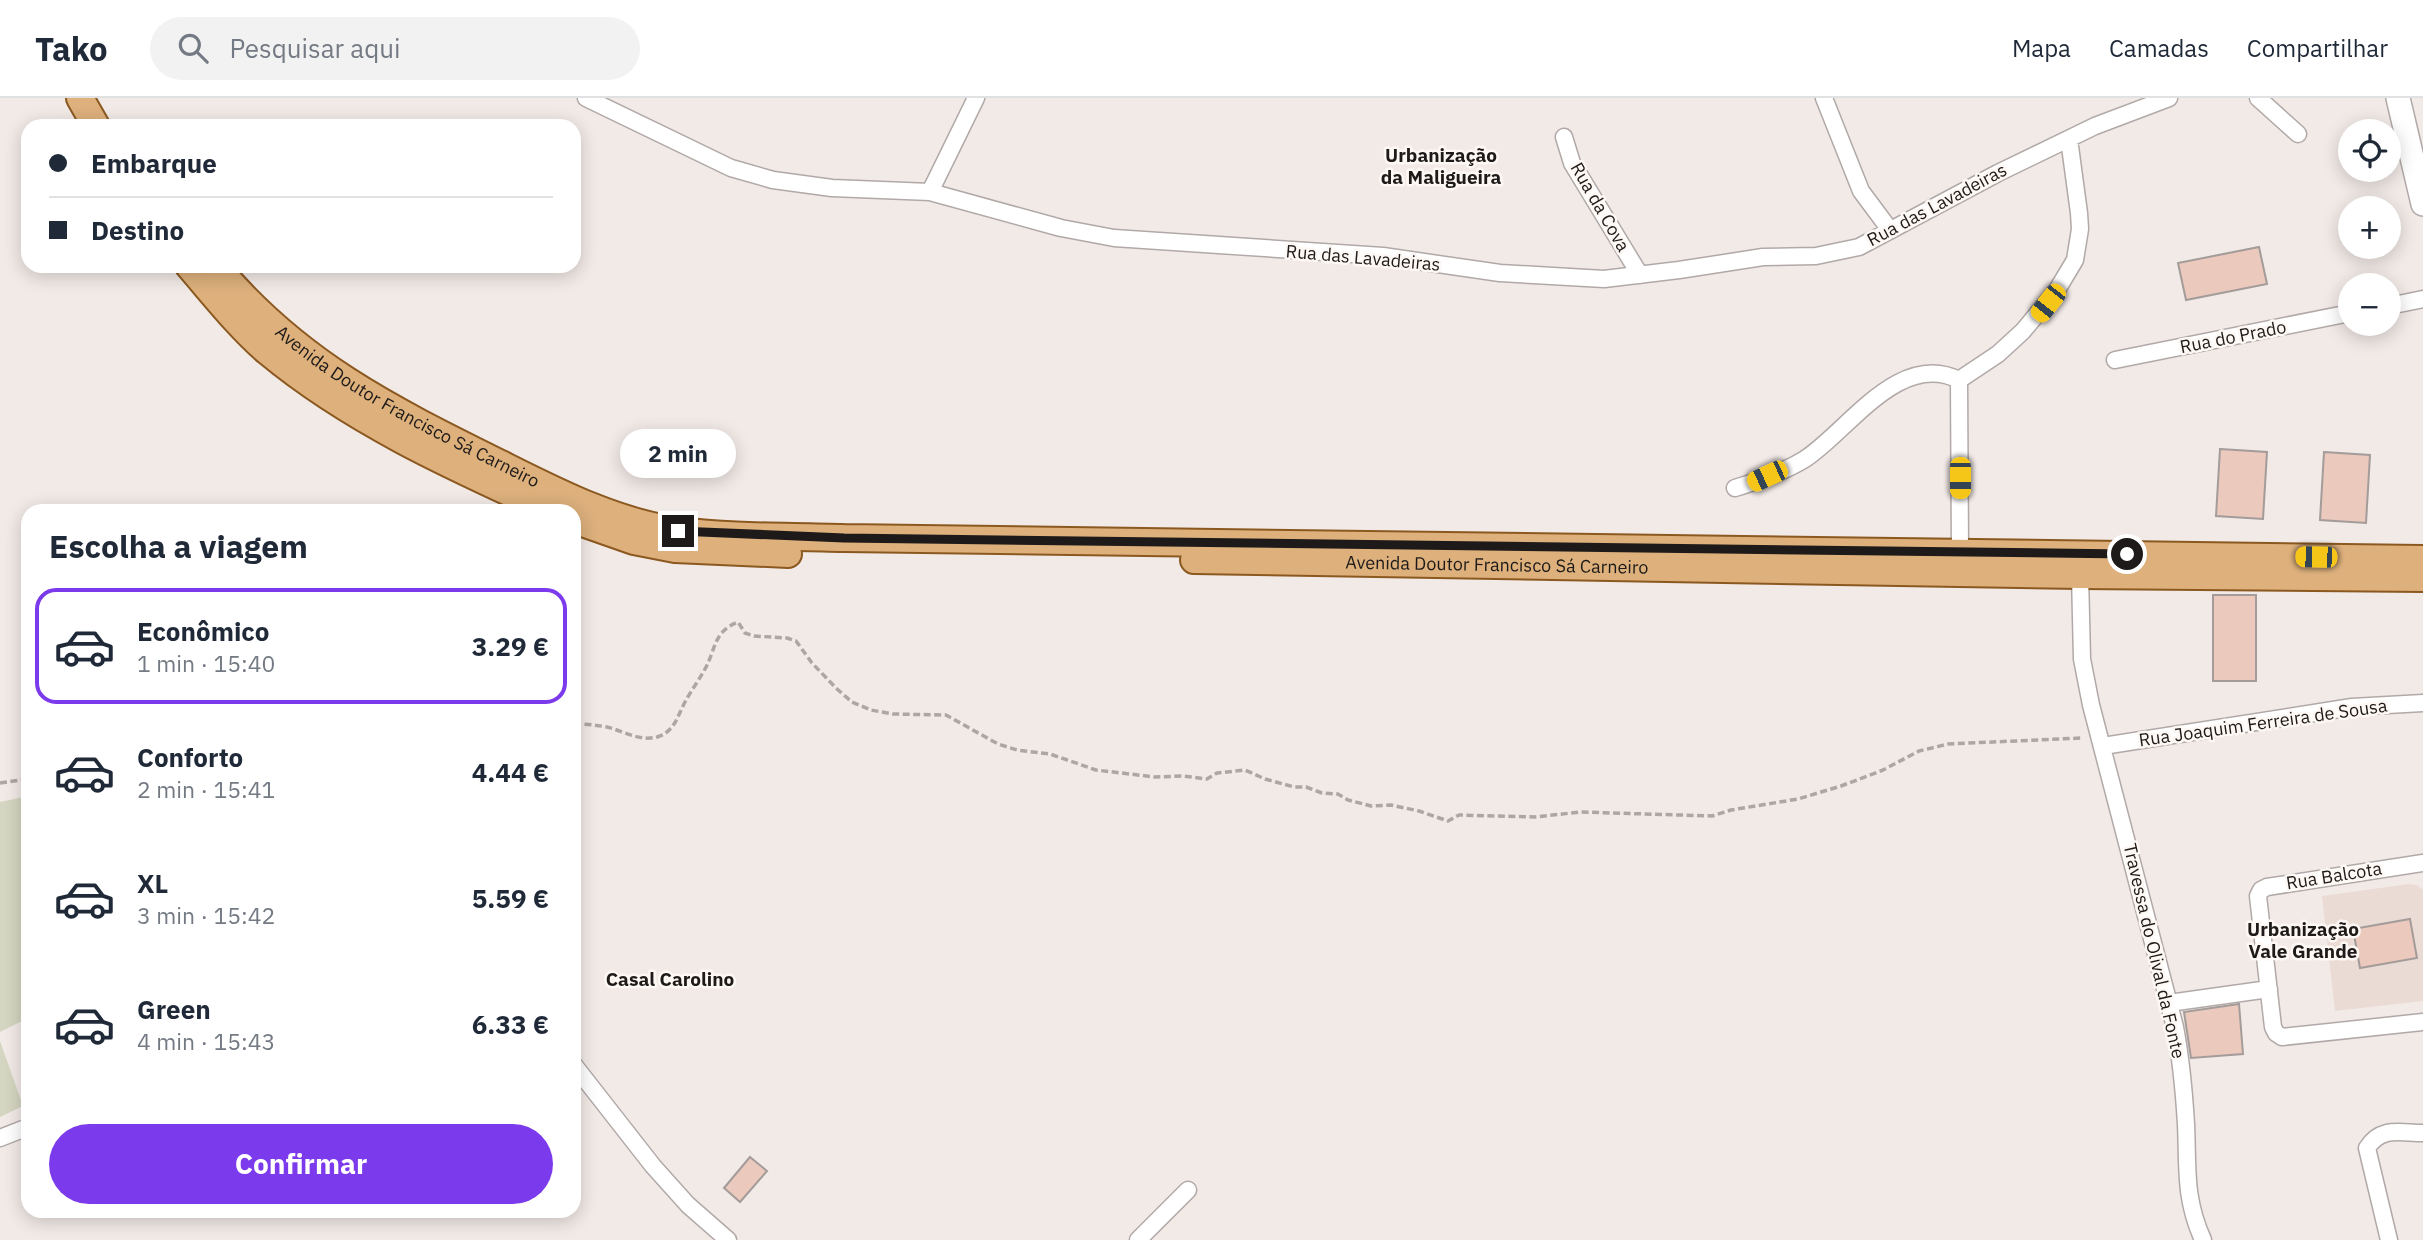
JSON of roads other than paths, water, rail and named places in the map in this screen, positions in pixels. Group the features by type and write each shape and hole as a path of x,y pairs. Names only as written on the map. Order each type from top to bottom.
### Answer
{"main road":[{"path":"80,98 92,119"},
{"path":"101,98 112,119"},
{"name":"Avenida Doutor Francisco Sá Carneiro","path":"195,273 236,321 303,380 389,433 464,472 535,504"},
{"name":"Avenida Doutor Francisco Sá Carneiro","path":"223,273 275,329 324,367 377,401 547,487 633,520 678,531 844,538 2423,559"},
{"name":"Avenida Doutor Francisco Sá Carneiro","path":"581,522 634,541 675,549 752,554 2423,578"}],"street":[{"name":"Rua das Lavadeiras","path":"586,98 731,168 773,180 832,188 930,192 1061,228 1114,238 1383,256 1500,273 1604,279 1763,257 1816,256 1859,247 1998,173 2069,139 2169,98"},
{"path":"930,192 976,98"},
{"path":"1824,98 1861,191 1890,230"},
{"path":"2258,98 2298,134"},
{"path":"2398,98 2423,204"},
{"name":"Rua da Cova","path":"1564,137 1572,163 1640,275"},
{"path":"1959,380 1998,354 2023,331 2057,290 2075,260 2080,229 2069,139"},
{"path":"2401,304 2423,299"},
{"name":"Rua do Prado","path":"2115,360 2338,315"},
{"path":"1735,488 1751,484 1807,457 1857,411 1891,388 1927,374 1948,374 1959,380"},
{"path":"1959,380 1960,552"},
{"name":"Travessa do Olival da Fonte","path":"2080,575 2082,659 2091,705 2169,1003 2180,1056 2189,1200 2203,1240"},
{"name":"Rua Joaquim Ferreira de Sousa","path":"2102,742 2352,707 2423,706"},
{"name":"Rua Balcota","path":"2423,863 2267,887 2261,890 2259,896 2273,1027 2282,1037 2423,1022"},
{"path":"2169,1003 2269,989"},
{"path":"581,1074 653,1166 688,1205 728,1240"},
{"path":"0,1138 21,1130"},
{"path":"2389,1240 2367,1148 2374,1138 2384,1132 2423,1133"},
{"path":"1138,1240 1188,1190"}],"district":[{"name":"Urbanização da Maligueira","path":"1441,166"},
{"name":"Urbanização Vale Grande","path":"2303,940"},
{"name":"Casal Carolino","path":"670,979"}]}
